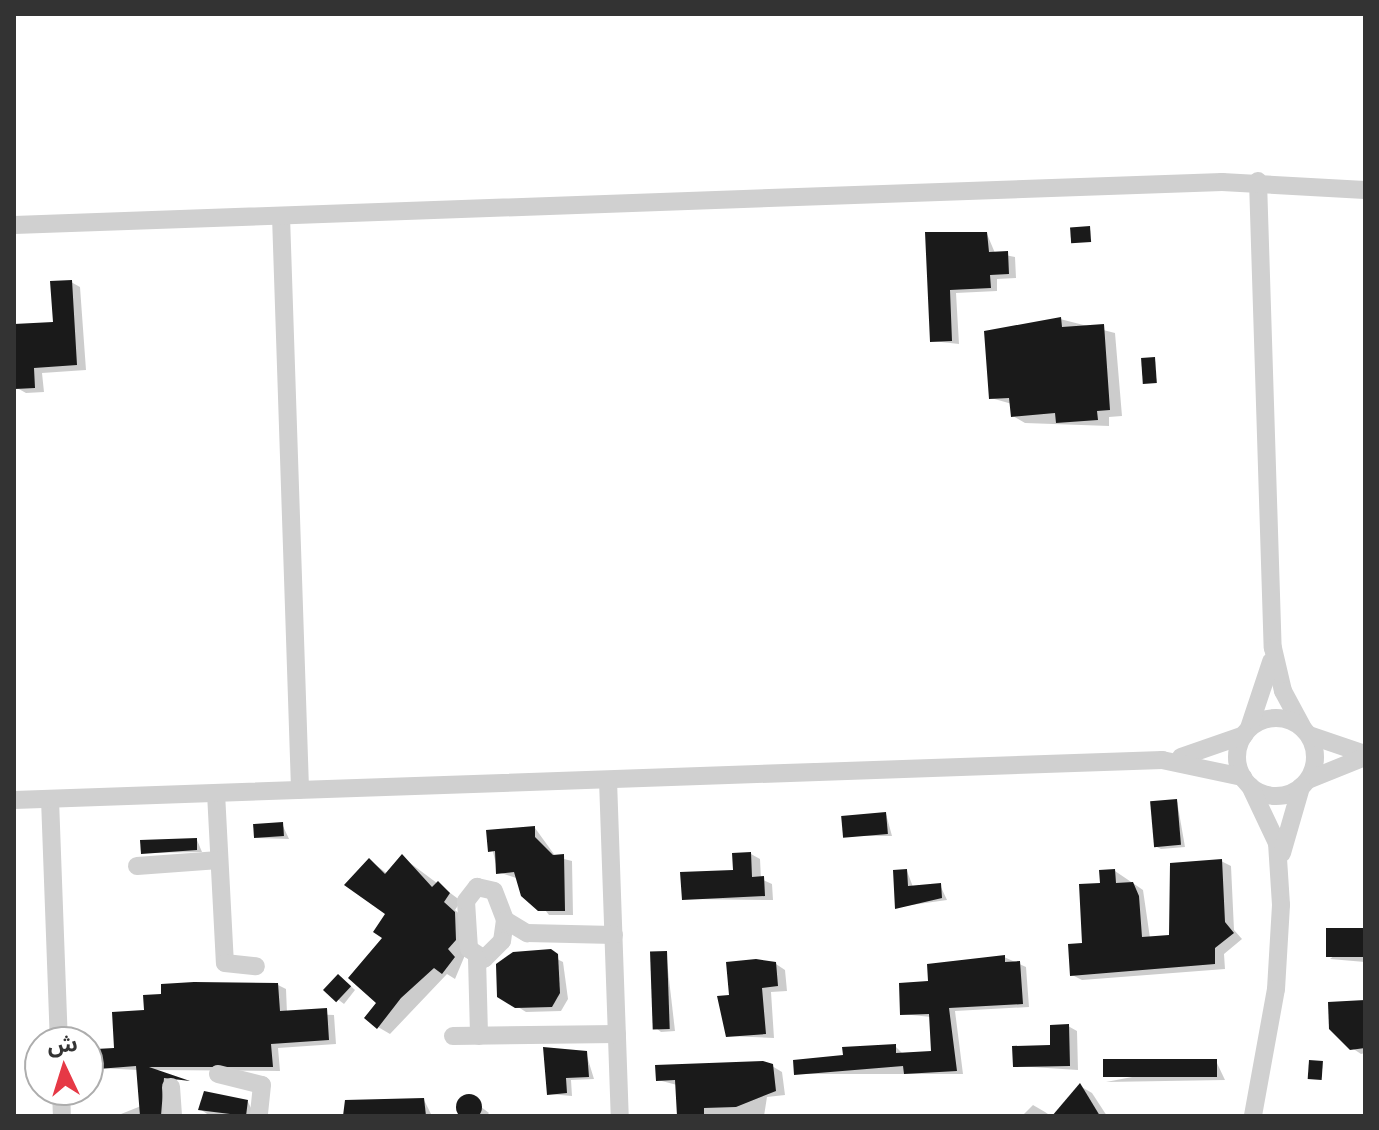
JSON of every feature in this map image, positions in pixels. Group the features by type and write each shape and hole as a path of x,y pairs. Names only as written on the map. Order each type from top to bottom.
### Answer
{"street":[{"path":"14,225 1258,181 1365,190"},
{"path":"1253,1116 1276,989 1281,863 1316,757 1307,732 1283,691 1273,648 1258,181"},
{"path":"281,216 300,790"},
{"path":"1273,648 1238,748 1246,782 1271,823 1281,863"},
{"path":"14,800 1162,760 1282,718 1307,732 1365,755"},
{"path":"1162,760 1246,782 1276,796 1365,755"},
{"path":"608,780 620,1116"},
{"path":"216,793 225,963 256,966"},
{"path":"50,799 58,1026"},
{"path":"137,866 219,860"},
{"path":"479,1036 477,958 469,949 467,895 489,888 505,920 527,933 614,935"},
{"path":"477,958 495,953 505,920"},
{"path":"453,1036 617,1034"},
{"path":"218,1074 262,1085 259,1116"},
{"path":"171,1087 173,1116"}],"building":[{"path":"1090,226 1091,242 1071,243 1070,227"},
{"path":"925,232 987,232 989,252 1008,251 1009,274 990,275 991,288 950,290 952,341 930,342"},
{"path":"72,280 77,365 34,368 35,388 15,389 14,324 53,322 50,281"},
{"path":"1061,317 1062,327 1104,324 1110,410 1097,411 1098,420 1056,423 1055,413 1011,417 1009,398 989,399 984,331"},
{"path":"1155,357 1157,383 1143,384 1141,358"},
{"path":"1177,799 1181,845 1154,847 1150,801"},
{"path":"886,812 888,834 843,838 841,816"},
{"path":"283,822 284,836 254,838 253,824"},
{"path":"535,826 535,837 553,855 564,854 565,911 538,911 521,896 514,872 496,874 495,851 488,852 486,830"},
{"path":"197,838 197,850 141,854 140,840"},
{"path":"751,852 752,877 764,876 765,896 682,900 680,872 733,870 732,853"},
{"path":"402,854 432,887 438,881 450,893 444,902 455,912 456,940 448,949 455,957 442,974 434,968 401,998 377,1029 364,1018 376,1003 348,978 382,938 373,932 385,914 344,885 369,858 385,874"},
{"path":"1222,859 1225,922 1234,933 1215,948 1215,964 1070,976 1068,944 1082,943 1079,884 1100,883 1099,870 1115,869 1116,883 1133,882 1139,896 1142,937 1169,935 1170,863"},
{"path":"907,869 908,886 941,883 942,898 895,909 893,870"},
{"path":"1326,928 1365,928 1365,957 1326,957"},
{"path":"551,949 558,954 560,993 552,1007 515,1008 497,997 496,964 513,952"},
{"path":"667,951 670,1029 653,1030 650,952"},
{"path":"1005,955 1005,962 1020,961 1023,1004 949,1008 957,1071 904,1074 903,1066 794,1075 793,1060 843,1055 842,1047 896,1044 896,1053 931,1051 929,1014 900,1015 899,983 928,981 927,964"},
{"path":"756,959 776,962 778,986 762,988 766,1034 726,1037 717,996 729,995 726,962"},
{"path":"338,974 351,986 336,1002 323,990"},
{"path":"278,983 280,1011 327,1008 329,1040 271,1044 273,1067 149,1067 190,1081 164,1078 161,1116 140,1116 136,1066 104,1069 104,1049 114,1048 112,1012 144,1010 143,995 161,994 161,984"},
{"path":"1365,1000 1365,1048 1350,1050 1329,1029 1328,1002"},
{"path":"1069,1024 1070,1066 1013,1067 1012,1046 1050,1045 1050,1025"},
{"path":"543,1047 587,1051 589,1077 566,1078 567,1093 547,1095"},
{"path":"1103,1059 1217,1059 1217,1077 1103,1077"},
{"path":"1309,1060 1323,1061 1322,1080 1308,1079"},
{"path":"763,1061 773,1064 776,1091 736,1107 704,1108 704,1116 677,1116 675,1080 656,1081 655,1065"},
{"path":"1080,1083 1100,1116 1052,1116"},
{"path":"204,1091 248,1100 246,1116 198,1110"},
{"path":"469,1094 478,1098 482,1107 478,1116 469,1120 460,1116 456,1107 460,1098"},
{"path":"424,1098 426,1116 343,1116 345,1100"}]}
